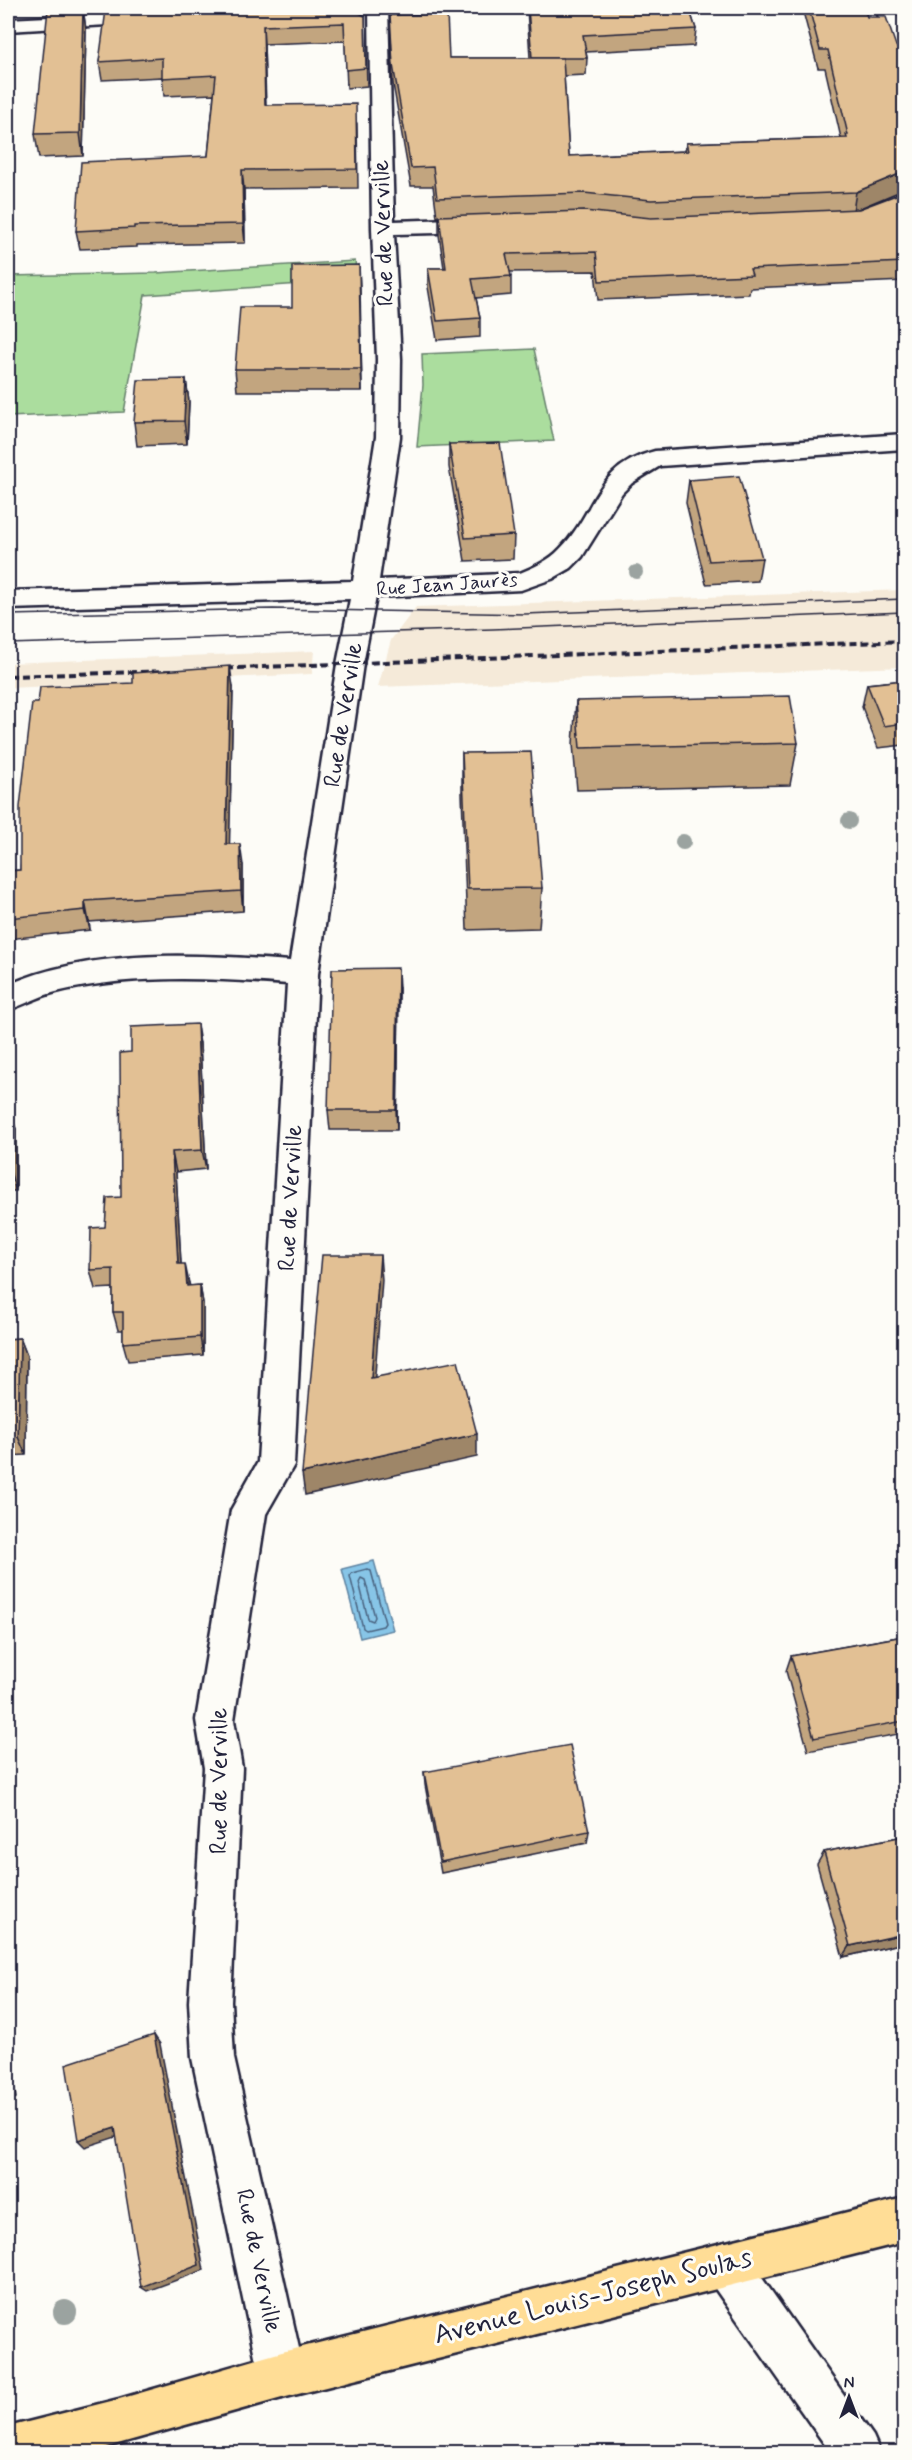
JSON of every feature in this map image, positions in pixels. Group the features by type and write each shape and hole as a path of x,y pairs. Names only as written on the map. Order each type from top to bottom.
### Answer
{"main road":[{"name":"Avenue Louis-Joseph Soulas","path":"8,2451 282,2375 904,2220"}],"street":[{"name":"Rue de Verville","path":"282,2375 213,2058 210,2002 223,1768 215,1720 249,1510 276,1465 303,974 350,664 365,590 388,437 389,359 377,8"},
{"path":"885,8 904,63"},
{"path":"8,25 171,17"},
{"path":"383,228 501,224"},
{"name":"Rue Jean Jaurès","path":"8,600 365,590 521,581 557,566 573,551 619,479 636,467 655,459 904,442"},
{"path":"8,998 36,984 105,972 200,967 303,974"},
{"path":"725,2264 857,2452"}],"shaded area":[{"path":"904,590 904,667 378,687 391,640 416,607"},
{"path":"314,651 312,674 8,688 8,663"}],"green space":[{"path":"355,261 358,280 145,295 124,412 8,417 8,276 156,273"},
{"path":"534,349 554,441 417,447 423,385 422,354"}],"water":[{"path":"374,1561 393,1630 360,1638 342,1569"}],"building":[{"path":"83,8 80,133 35,134 48,9"},
{"path":"351,8 365,16 366,68 346,70 344,23 263,26 265,105 356,104 357,169 242,170 243,224 134,226 134,228 76,231 81,162 208,156 216,75 162,78 162,58 99,62 106,10"},
{"path":"528,8 689,8 696,29 583,35 587,58 532,58"},
{"path":"809,8 864,8 867,17 886,17 896,46 904,52 904,172 856,192 651,200 584,193 437,198 433,167 411,168 393,65 390,15 447,14 449,58 563,58 569,156 688,151 686,143 847,138 828,50 820,50"},
{"path":"904,192 904,262 750,269 752,275 599,281 596,252 506,254 511,276 472,279 480,318 437,321 428,268 446,268 439,216 584,211 651,218 859,209"},
{"path":"359,265 361,369 235,369 240,307 292,307 292,266"},
{"path":"186,379 184,421 134,422 138,380"},
{"path":"500,443 514,535 465,538 449,444"},
{"path":"739,476 762,558 709,561 689,480"},
{"path":"230,666 226,844 240,844 241,891 85,901 85,910 8,918 8,871 20,870 20,807 32,703 38,703 40,687 133,683 133,673"},
{"path":"904,680 904,723 884,726 867,684"},
{"path":"790,696 798,743 580,748 576,701"},
{"path":"531,752 542,888 468,889 462,753"},
{"path":"398,968 396,1110 328,1110 332,969"},
{"path":"197,1024 202,1150 172,1152 178,1264 185,1264 187,1286 200,1285 200,1337 123,1343 123,1312 113,1312 113,1269 90,1270 91,1228 105,1227 107,1198 121,1197 120,1053 131,1052 131,1027"},
{"path":"8,1109 10,1171 8,1172"},
{"path":"322,1255 380,1255 371,1378 458,1361 477,1434 302,1473"},
{"path":"20,1338 18,1437 8,1438 8,1339"},
{"path":"904,1636 904,1721 814,1738 791,1656"},
{"path":"570,1745 589,1831 441,1862 424,1772"},
{"path":"904,1836 904,1934 850,1946 824,1852"},
{"path":"154,2035 199,2265 141,2287 115,2128 78,2140 66,2064"}],"tram line":[{"path":"8,615 273,609 525,614 904,599"},
{"path":"8,644 493,629 904,612"}],"railway":[{"path":"214,669 904,641"},
{"path":"8,676 172,671"}]}
